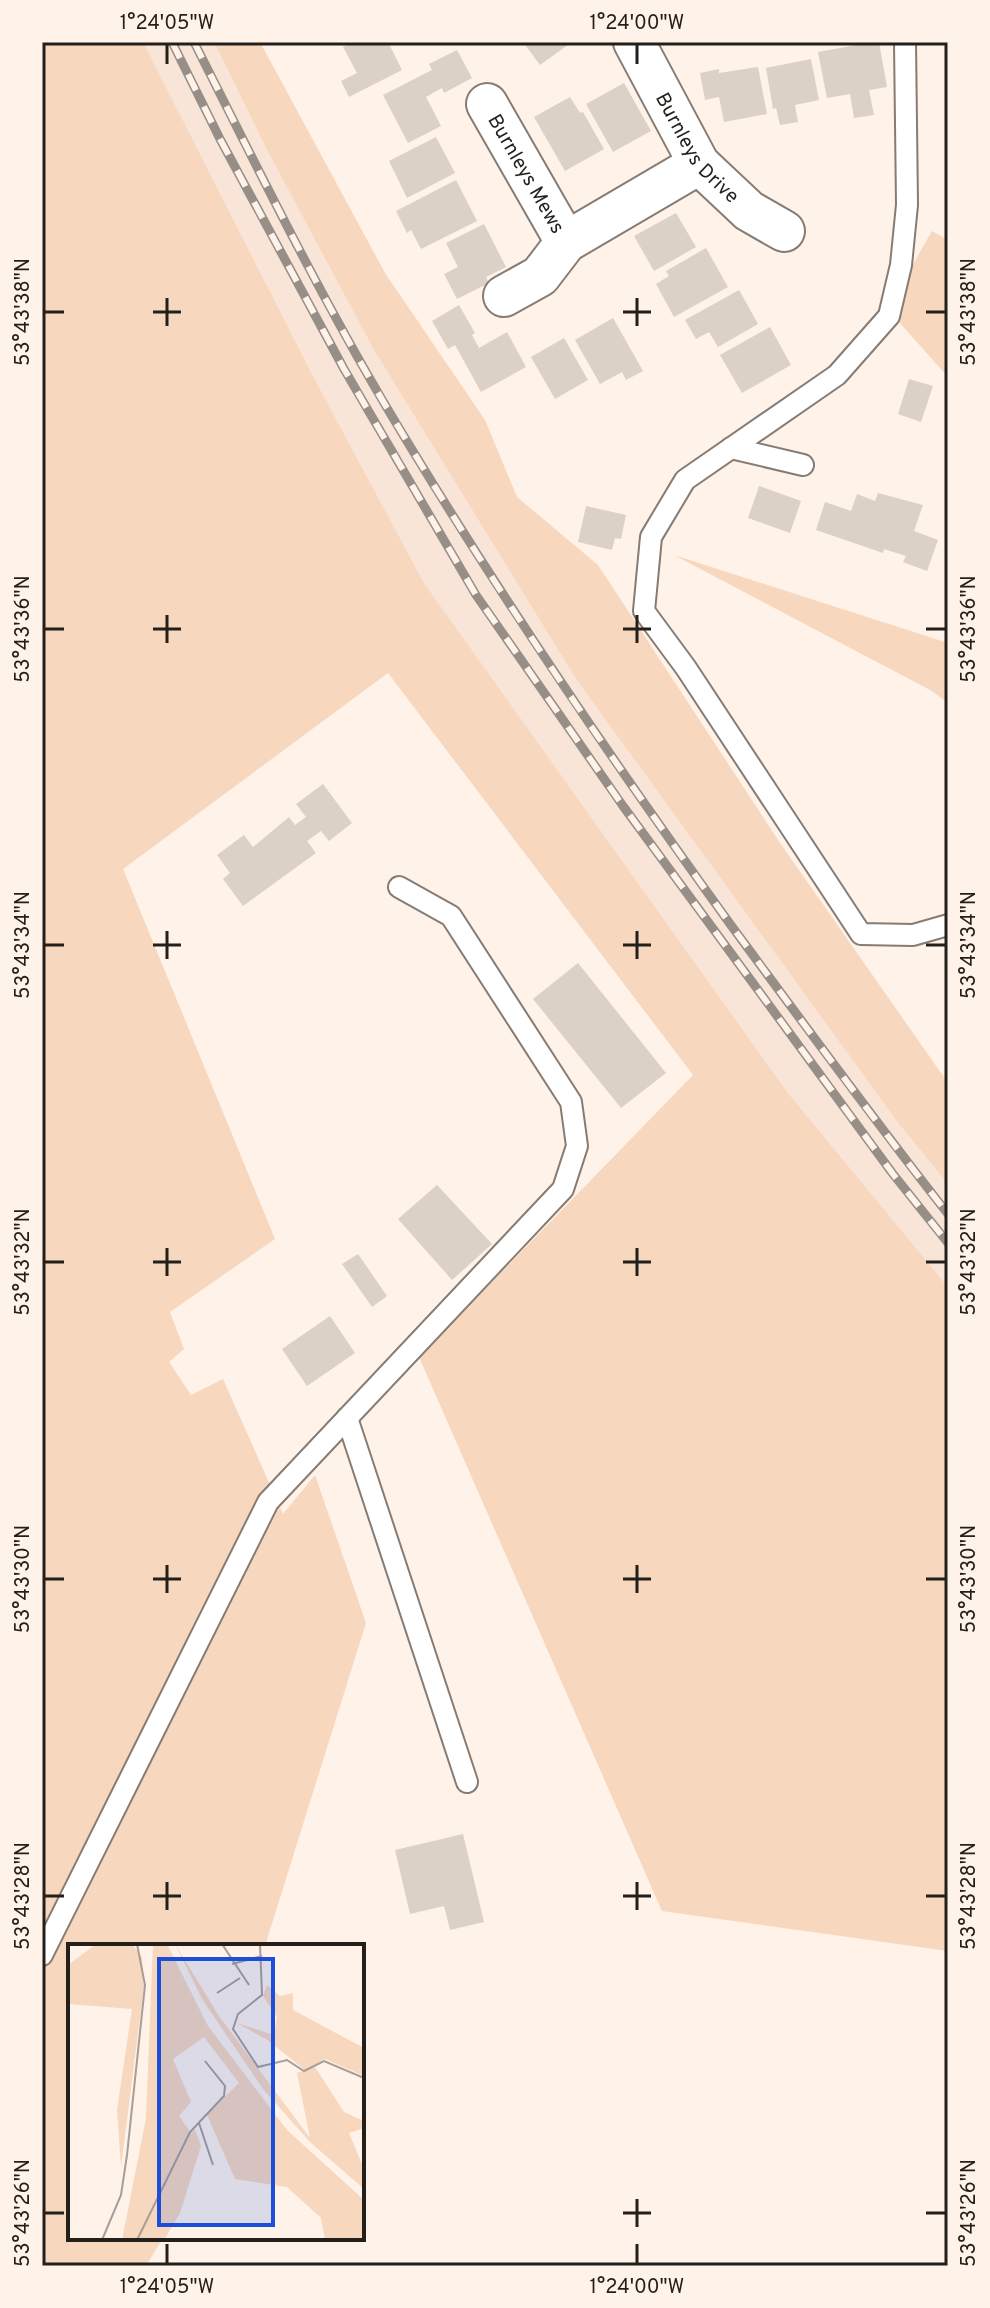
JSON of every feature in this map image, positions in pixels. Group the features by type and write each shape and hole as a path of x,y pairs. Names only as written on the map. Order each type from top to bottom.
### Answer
{"street":[{"name":"Burnleys Drive","path":"640,44 699,164 749,211 784,231"},
{"name":"Burnleys Mews","path":"487,104 566,242"},
{"name":"Burnleys Mews","path":"504,296 540,276 566,242 699,164"}],"lane":[{"path":"905,42 907,205 901,265 889,316 837,375 685,480 651,537 644,611 686,668 861,934 913,935 948,925"},
{"path":"731,448 803,465"},
{"path":"42,1955 268,1502 563,1189 577,1146 571,1102 451,916 399,887"},
{"path":"347,1418 467,1782"}],"shaded area":[{"path":"42,42 143,42 315,380 424,583 788,1093 948,1287 948,1951 662,1911 419,1357 693,1075 388,673 123,869 275,1239 170,1312 184,1349 169,1362 191,1395 223,1379 283,1514 315,1475 366,1623 266,1944 68,1944 68,2240 162,2240 146,2266 42,2266"},
{"path":"143,42 214,42 267,150 374,350 576,679 899,1124 948,1184 948,1287 788,1093 424,583 315,380"},
{"path":"214,42 260,42 385,273 485,420 517,497 598,565 778,840 948,1083 948,1184 899,1124 576,679 374,350 267,150"},
{"path":"932,231 948,240 948,377 899,322 911,268"},
{"path":"674,555 948,643 948,703 932,691"}],"building":[{"path":"353,42 388,42 402,70 349,97 341,81 357,73 343,47"},
{"path":"523,42 572,42 540,65"},
{"path":"879,42 887,87 869,90 874,115 854,118 850,94 827,98 818,52"},
{"path":"457,50 472,78 444,93 442,88 426,97 441,126 408,143 383,95 432,70 429,64"},
{"path":"811,59 819,100 795,105 798,122 780,125 776,108 773,109 766,68"},
{"path":"758,67 767,114 724,122 719,97 705,100 700,73"},
{"path":"624,83 651,131 613,152 586,104"},
{"path":"570,97 580,113 583,112 604,149 565,171 534,117"},
{"path":"436,137 455,173 407,198 389,161"},
{"path":"456,180 477,221 421,249 411,230 407,233 396,211"},
{"path":"676,213 696,247 654,271 634,236"},
{"path":"484,224 506,267 486,277 489,283 457,299 444,274 458,267 446,243"},
{"path":"706,248 728,287 674,317 656,284 669,276 666,271"},
{"path":"739,290 758,324 718,347 709,332 696,339 685,320"},
{"path":"459,305 475,333 472,335 479,348 507,332 526,367 481,392 455,345 448,349 432,321"},
{"path":"613,318 643,371 626,380 622,372 600,384 575,340"},
{"path":"770,327 791,365 742,393 720,355"},
{"path":"564,338 588,380 555,399 531,357"},
{"path":"909,379 933,386 921,422 898,414"},
{"path":"759,486 801,501 790,533 748,518"},
{"path":"878,493 923,505 914,531 938,540 927,571 903,562 906,556 884,549 883,553 816,530 825,502 851,511 857,494 875,501"},
{"path":"586,506 626,515 621,539 615,538 612,550 578,542"},
{"path":"323,784 352,823 329,841 321,831 307,841 316,853 243,906 223,879 230,873 217,855 244,835 253,847 289,817 295,825 306,817 296,804"},
{"path":"578,963 666,1073 621,1108 533,999"},
{"path":"437,1185 492,1244 452,1280 398,1219"},
{"path":"358,1254 387,1296 372,1307 342,1264"},
{"path":"330,1316 355,1353 307,1386 282,1349"},
{"path":"463,1834 484,1922 450,1930 444,1906 410,1914 395,1850"}],"railway":[{"path":"172,42 220,139 344,369 476,595 623,806 893,1174 948,1243"},
{"path":"194,42 336,318 469,541 554,672 687,865 948,1214"}]}
